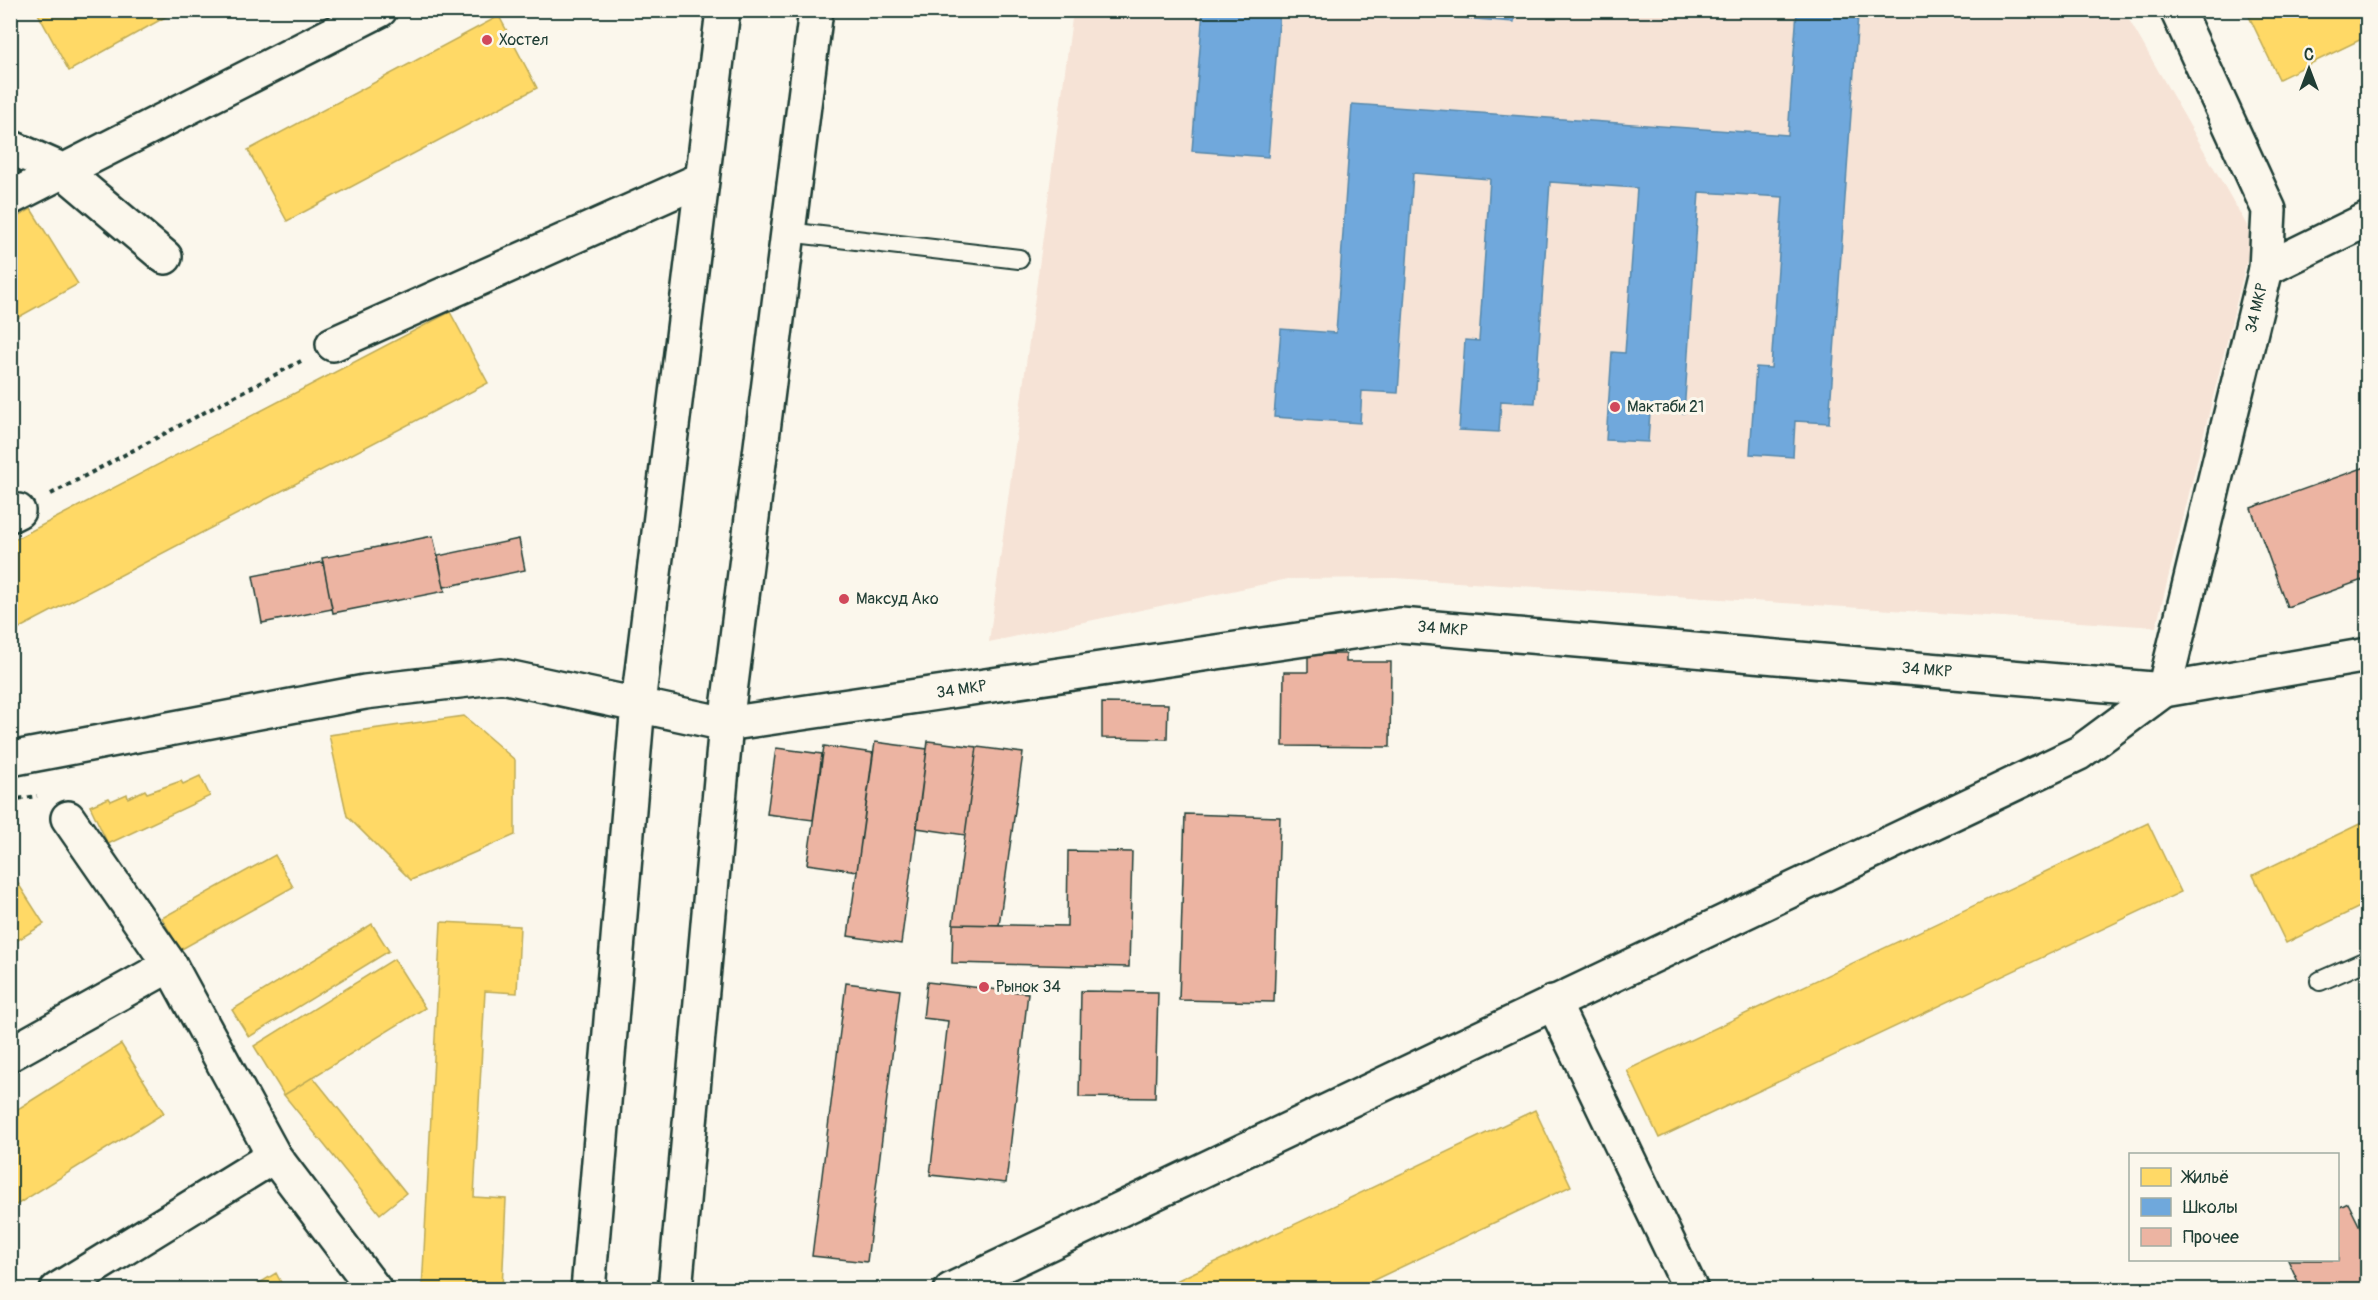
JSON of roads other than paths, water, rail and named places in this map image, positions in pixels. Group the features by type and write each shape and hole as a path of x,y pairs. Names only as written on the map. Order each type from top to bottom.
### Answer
{"street":[{"path":"10,198 380,10"},
{"path":"588,1290 638,704 723,10"},
{"path":"675,1290 726,724 816,10"},
{"name":"34 МКР","path":"951,1290 2079,753 2164,690 2266,269 2269,210 2177,10"},
{"path":"10,147 62,170 165,257"},
{"path":"333,344 702,179"},
{"path":"2266,269 2367,219"},
{"name":"34 МКР","path":"726,724 1400,625 2164,690 2367,655"},
{"path":"10,759 365,692 502,676 726,724"},
{"path":"68,818 170,965 274,1156 375,1290"},
{"path":"10,1054 170,965"},
{"path":"1553,1002 1680,1286"},
{"path":"57,1290 274,1156"}],"lane":[{"path":"787,232 1019,259"},
{"path":"2320,981 2367,960"}],"place":[{"name":"Хостел","path":"487,40"},
{"name":"Мактаби 21","path":"1615,407"},
{"name":"Максуд Ако","path":"844,599"},
{"name":"Рынок 34","path":"984,987"}]}
